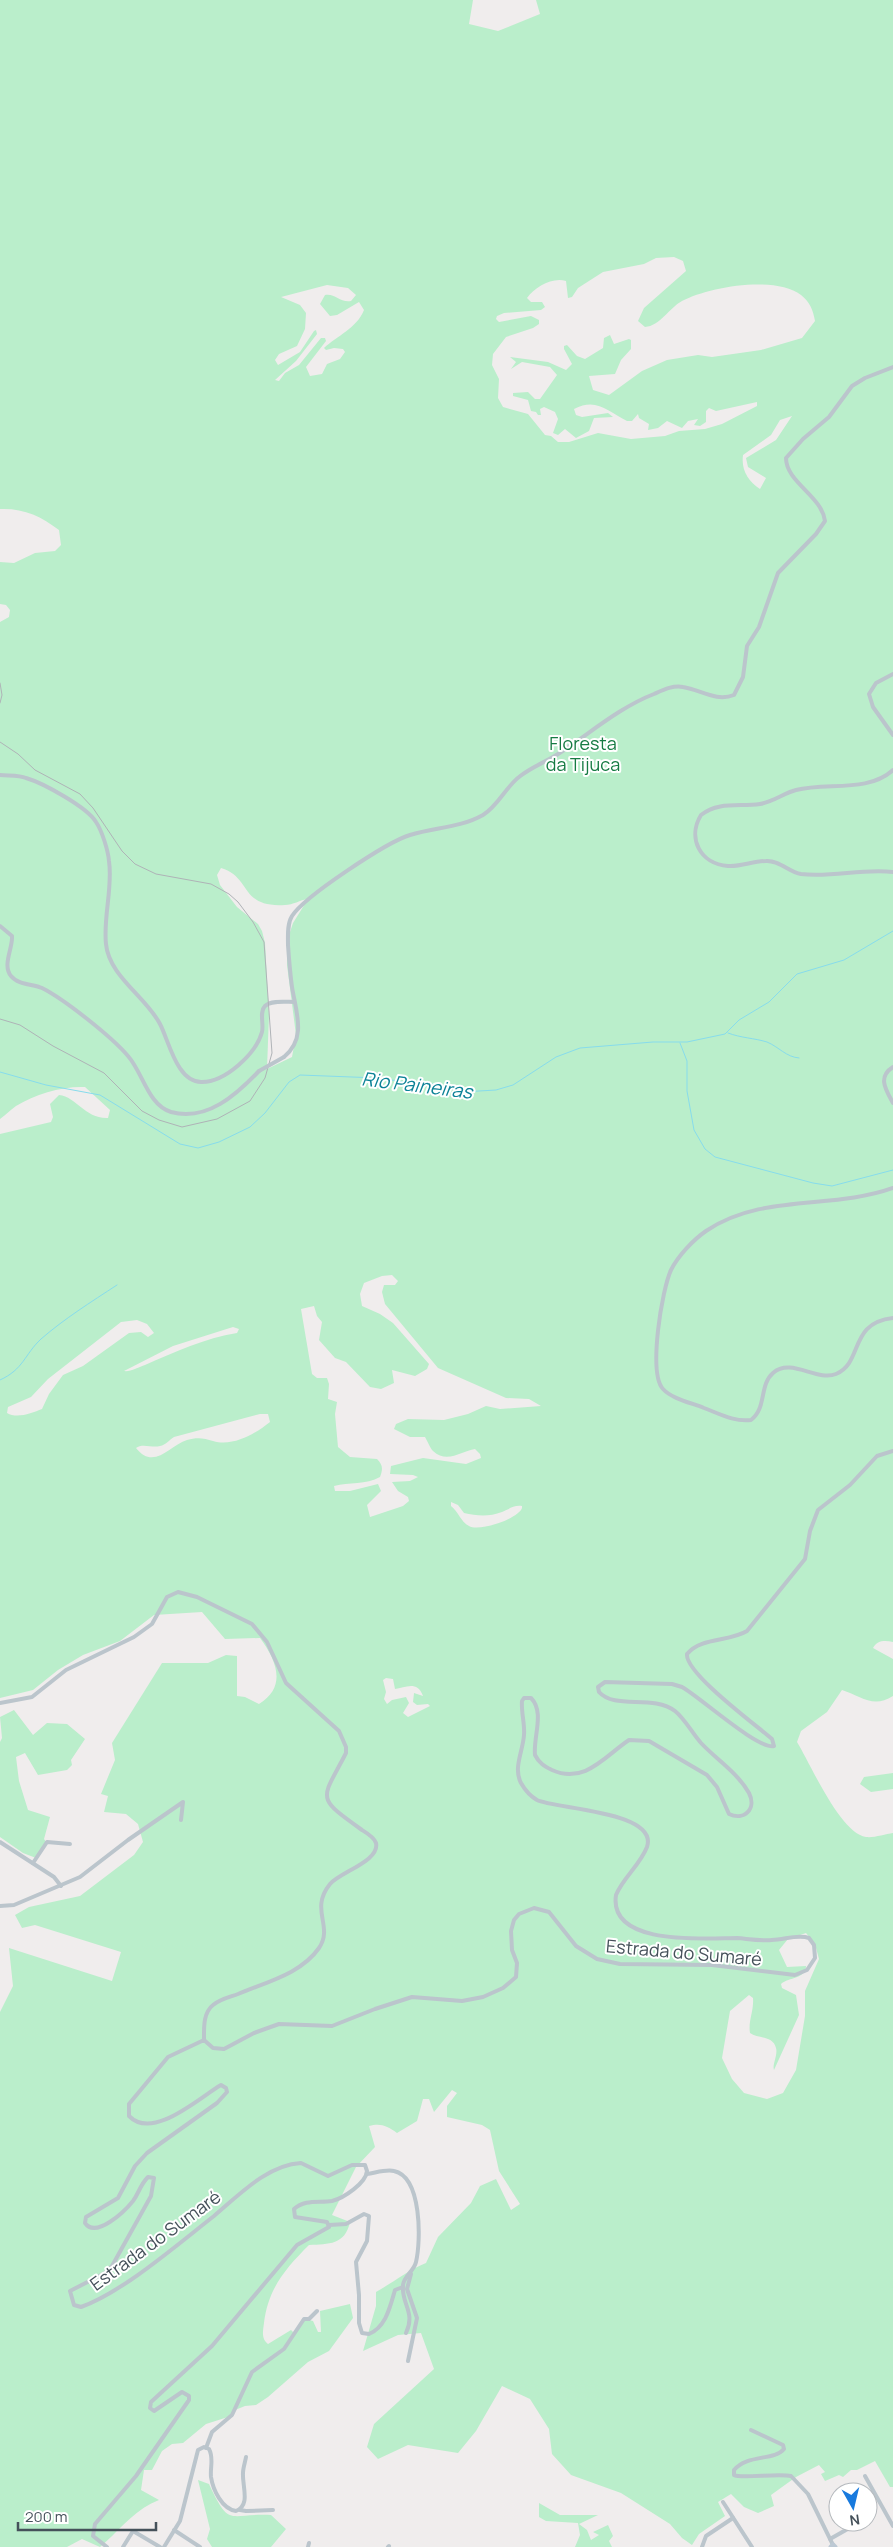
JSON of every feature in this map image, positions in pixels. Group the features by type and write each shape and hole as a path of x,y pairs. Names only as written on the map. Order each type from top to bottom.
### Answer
{"street":[{"path":"0,926 12,936 7,968 10,976 17,981 42,988 112,1039 130,1058 154,1101 162,1107 181,1113 204,1111 230,1098 259,1071 284,1057 296,1042 299,1028 294,1002 288,940 291,918 297,910 336,878 396,840 420,832 449,828 485,814 522,774 556,756 635,703 652,694 672,687 683,686 710,696 728,697 734,695 743,677 747,646 759,627 778,573 816,534 825,521 821,509 787,468 786,458 803,439 829,417 852,386 865,378 893,367"},
{"path":"893,674 876,683 869,694 873,707 893,735"},
{"path":"893,770 884,778 872,783 798,790 758,804 717,806 701,814 694,834 699,850 708,860 717,864 743,866 765,860 801,874 893,872"},
{"path":"0,775 26,777 79,805 96,822 109,860 106,944 109,959 160,1022 180,1068 189,1079 200,1082 224,1076 235,1068 256,1044 262,1031 263,1010 266,1006 270,1003 294,1002"},
{"path":"893,1067 885,1074 883,1080 893,1103"},
{"path":"893,1188 844,1199 755,1210 729,1218 705,1232 692,1243 671,1270 665,1287 656,1354 659,1382 663,1389 692,1403 736,1420 751,1420 760,1410 767,1380 773,1373 780,1369 789,1368 828,1376 837,1374 845,1368 861,1335 867,1328 875,1322 893,1318"},
{"name":"Estrada do Sumaré","path":"367,2174 367,2168 361,2164 352,2165 328,2176 302,2164 273,2171 168,2252 107,2295 81,2307 74,2305 70,2291 105,2273 119,2255 151,2196 154,2178 148,2177 143,2182 134,2200 120,2214 103,2226 93,2229 88,2227 85,2223 86,2217 118,2198 135,2166 147,2153 193,2122 226,2092 226,2088 221,2085 185,2110 157,2122 138,2123 129,2116 129,2104 168,2057 204,2040 213,2048 224,2049 254,2033 279,2024 332,2026 412,1997 462,2001 483,1997 503,1988 516,1977 516,1962 512,1950 511,1931 514,1920 519,1914 534,1908 549,1912 576,1946 597,1959 620,1964 731,1966 795,1975 807,1970 815,1958 816,1952 809,1938 803,1936 773,1940 671,1938 634,1927 621,1917 614,1903 616,1895 646,1847 646,1836 638,1826 614,1816 591,1810 554,1805 536,1799 527,1792 519,1778 518,1764 524,1735 522,1701 526,1697 530,1698 536,1706 535,1755 542,1765 566,1774 583,1771 604,1761 629,1740 649,1741 707,1775 717,1788 729,1814 740,1817 746,1815 752,1808 752,1802 742,1783 703,1745 676,1712 656,1702 608,1698 599,1692 598,1687 605,1682 616,1682 672,1684 682,1687 743,1731 766,1745 774,1746 774,1742 766,1733 740,1714 707,1683 691,1665 687,1654 697,1646 734,1638 747,1631 805,1559 812,1525 818,1510 850,1485 877,1456 893,1451"},
{"path":"0,1703 32,1697 66,1670 134,1637 152,1624 167,1597 178,1592 197,1597 252,1624 266,1642 286,1683 343,1737 346,1753 329,1781 326,1796 329,1804 339,1813 372,1837 376,1845 375,1850 366,1861 336,1878 325,1891 320,1904 324,1936 318,1949 308,1961 287,1974 214,2004 204,2022 204,2040"},
{"path":"0,1906 14,1905 80,1877 128,1840 183,1802 181,1820"},
{"path":"0,1842 54,1877 61,1886"},
{"path":"33,1863 46,1842 70,1844"},
{"path":"329,2226 323,2220 295,2216 293,2211 300,2204 334,2200 354,2189 367,2174 394,2171 402,2175 412,2187 418,2225 416,2262 407,2289 417,2318 408,2361"},
{"path":"106,2547 93,2536 95,2524 142,2468 189,2400 189,2396 185,2392 178,2394 154,2411 150,2408 151,2402 212,2346 297,2246 329,2226 346,2224 364,2214 368,2216 367,2242 356,2262 359,2323 362,2333 369,2334 380,2326 390,2308 395,2290 402,2288"},
{"path":"406,2333 410,2324 402,2288 404,2280 412,2272"},
{"path":"206,2448 212,2432 232,2415 252,2372 284,2349 304,2320 309,2319 317,2312"},
{"path":"410,2324 415,2324 417,2318"},
{"path":"751,2430 783,2445 784,2449 781,2452 741,2463 734,2470 734,2475 738,2478 764,2474 791,2476 808,2494 833,2546"},
{"path":"164,2547 182,2514 196,2454 201,2448 206,2448 211,2452 211,2477 218,2496 227,2508 273,2510"},
{"path":"240,2510 245,2502 242,2473 246,2457"},
{"path":"865,2476 893,2526"},
{"path":"723,2502 752,2547"},
{"path":"702,2547 706,2536 733,2518"},
{"path":"174,2530 200,2547"},
{"path":"122,2547 134,2532 160,2547"},
{"path":"830,2539 842,2532"}],"green space":[{"name":"Floresta da Tijuca","path":"0,0 473,0 469,24 498,31 540,14 536,0 893,0 893,1642 882,1641 873,1648 893,1659 893,1696 886,1700 873,1701 842,1690 827,1712 801,1731 797,1742 836,1811 856,1833 866,1837 893,1833 893,2487 890,2487 875,2461 857,2470 851,2470 843,2477 839,2475 825,2481 821,2474 825,2472 819,2465 796,2477 771,2495 774,2506 758,2513 744,2507 731,2494 718,2502 725,2516 699,2534 692,2545 682,2538 670,2524 621,2493 571,2475 552,2454 549,2429 530,2399 502,2386 476,2431 458,2453 408,2445 378,2459 367,2447 374,2424 434,2369 421,2333 398,2335 363,2351 376,2306 376,2292 426,2263 438,2237 471,2203 480,2186 496,2179 511,2210 520,2204 499,2171 490,2130 482,2125 447,2117 447,2106 457,2093 452,2090 434,2112 429,2099 423,2099 417,2121 397,2133 384,2126 369,2126 375,2147 356,2167 332,2215 350,2222 348,2230 335,2242 309,2245 285,2271 269,2300 263,2329 263,2337 268,2344 291,2330 295,2334 305,2319 313,2321 318,2332 321,2332 320,2311 350,2304 353,2318 329,2351 308,2362 256,2405 245,2406 235,2410 228,2417 206,2424 183,2443 172,2444 162,2451 152,2470 144,2470 141,2490 159,2500 142,2509 100,2547 82,2539 67,2547 0,2547 0,2012 13,1986 9,1948 112,1981 121,1952 35,1925 22,1928 15,1915 29,1907 80,1896 134,1855 143,1842 138,1824 126,1814 104,1812 108,1796 101,1794 115,1760 112,1743 162,1663 208,1663 226,1655 237,1656 237,1696 245,1697 259,1704 273,1690 276,1682 276,1673 271,1656 260,1638 225,1639 202,1612 154,1615 120,1641 83,1655 58,1670 33,1690 0,1698 0,1134 51,1122 53,1117 50,1104 59,1095 71,1100 93,1115 108,1118 110,1110 85,1087 76,1087 58,1089 32,1098 16,1106 0,1119 0,622 9,617 10,610 6,605 0,604 0,562 14,563 35,553 55,551 61,545 59,530 45,521 24,512 0,509","holes":["674,257 683,261 686,271 644,308 638,321 645,327 655,324 677,304 694,296 724,288 759,284 789,289 801,295 811,306 815,321 802,338 761,350 712,357 698,355 667,360 642,371 609,395 593,390 589,376 615,374 621,360 631,349 631,340 629,339 614,344 610,335 604,338 603,348 585,359 577,356 567,345 564,346 572,364 566,370 548,362 510,357 516,362 511,369 522,362 550,367 557,375 540,399 535,399 528,392 513,393 513,396 528,400 531,411 536,412 538,415 541,415 540,409 544,407 555,412 558,419 553,433 558,435 565,429 576,438 589,431 594,418 613,417 608,413 582,417 576,415 574,409 582,406 596,405 627,421 632,421 638,414 639,418 649,424 648,430 658,428 667,421 682,428 688,421 698,419 694,425 700,426 706,422 706,411 709,408 716,411 757,402 757,406 722,424 705,429 679,431 665,436 631,439 598,433 569,442 558,442 551,436 545,435 528,414 503,407 498,398 499,379 492,365 493,354 506,337 533,328 539,324 539,320 531,316 499,322 496,319 497,316 504,313 541,310 545,307 542,302 531,302 527,298 534,290 544,284 555,280 566,281 568,298 572,297 578,288 603,272 644,264 656,258","327,285 348,288 356,295 351,301 332,295 325,295 320,304 330,316 337,315 359,302 364,310 352,327 324,348 326,350 334,348 343,349 345,352 340,359 327,364 322,374 310,376 306,367 326,341 325,338 321,338 299,365 285,373 279,381 275,380 296,361 317,334 316,330 314,331 300,352 278,365 275,360 279,354 297,346 305,329 306,313 300,305 281,297","792,416 776,440 746,458 748,467 766,478 760,489 746,475 743,466 743,455 771,435 780,420","221,868 231,872 238,878 247,891 260,902 270,905 285,905 308,899 293,923 287,941 287,965 296,1035 292,1057 267,1069 269,1015 265,943 262,931 258,924 237,907 220,885 217,875","392,1275 398,1281 395,1285 384,1285 382,1292 385,1304 438,1368 506,1398 529,1399 541,1406 500,1409 486,1406 468,1414 444,1420 408,1419 396,1424 394,1429 410,1437 425,1437 432,1450 438,1455 449,1457 475,1449 481,1458 466,1464 423,1458 391,1466 390,1474 418,1477 410,1481 392,1482 398,1491 408,1497 409,1501 403,1506 370,1517 367,1505 381,1491 378,1484 350,1491 335,1491 334,1486 375,1480 380,1477 381,1465 377,1459 350,1457 338,1447 335,1414 337,1402 328,1399 329,1384 327,1378 317,1378 312,1374 301,1309 314,1306 317,1316 322,1322 319,1340 335,1358 346,1362 370,1387 381,1389 394,1383 392,1370 415,1376 427,1369 429,1364 393,1323 380,1314 362,1306 360,1294 364,1283 382,1276","137,1320 147,1324 154,1333 148,1337 141,1332 129,1333 83,1366 63,1375 49,1394 42,1409 29,1414 11,1415 7,1413 8,1407 31,1397 48,1379 121,1322","233,1327 239,1329 237,1333 202,1342 129,1371 124,1371 173,1346","260,1414 268,1414 270,1422 251,1435 236,1441 221,1442 197,1438 191,1439 156,1457 149,1457 136,1448 164,1445 174,1437","451,1502 458,1505 464,1513 478,1515 492,1515 522,1506 519,1512 506,1520 481,1527 469,1526 451,1506","386,1678 393,1679 395,1689 411,1686 418,1688 423,1696 414,1693 413,1702 417,1705 428,1704 430,1706 408,1717 403,1713 409,1703 406,1697 392,1700 387,1704 384,1699 386,1692 383,1680","806,1933 815,1944 819,1959 805,1991 805,2016 796,2070 783,2093 767,2099 744,2093 732,2079 722,2058 730,2011 749,1995 753,1998 750,2033 769,2039 774,2044 776,2048 774,2070 799,2015 796,1995 782,1988 781,1984 800,1976 806,1966 787,1967 779,1950 788,1939"]},
{"path":"14,1710 33,1735 47,1723 67,1724 85,1739 71,1760 72,1765 67,1770 38,1775 25,1753 16,1757 19,1781 28,1810 50,1817 44,1839 46,1842 36,1858 23,1853 0,1837 0,1742 2,1738 0,1717"},
{"path":"893,1773 893,1789 871,1792 860,1784 864,1777"},
{"path":"198,2480 209,2484 222,2508 232,2516 271,2515 286,2529 271,2547 212,2547 207,2539 210,2529"},
{"path":"539,2503 560,2515 598,2515 579,2524 587,2530 591,2540 599,2535 593,2532 608,2525 613,2536 609,2541 612,2547 575,2547 580,2535 578,2523 546,2521 539,2517"}],"waterway":[{"name":"Rio Paineiras","path":"0,1072 46,1085 100,1095 180,1144 198,1148 219,1142 250,1127 265,1113 289,1082 300,1075 378,1078 412,1083 429,1083 462,1092 496,1090 513,1085 556,1057 580,1048 653,1042 687,1042 725,1034 739,1020 769,1002 797,974 844,960 893,931"},
{"path":"728,1033 767,1042 790,1056 799,1058"},
{"path":"680,1043 687,1061 687,1091 694,1130 705,1149 715,1157 813,1183 832,1186 893,1170"},
{"path":"0,1380 14,1371 41,1339 117,1285"}],"tram line":[{"path":"0,683 2,695 0,703"},
{"path":"0,742 18,754 35,770 80,794 93,808 122,851 135,864 156,874 211,884 229,894 238,902 253,922 264,942 272,1053 265,1078 250,1101 217,1119 182,1127 159,1120 142,1111 104,1073 53,1046 20,1025 0,1019"}]}
